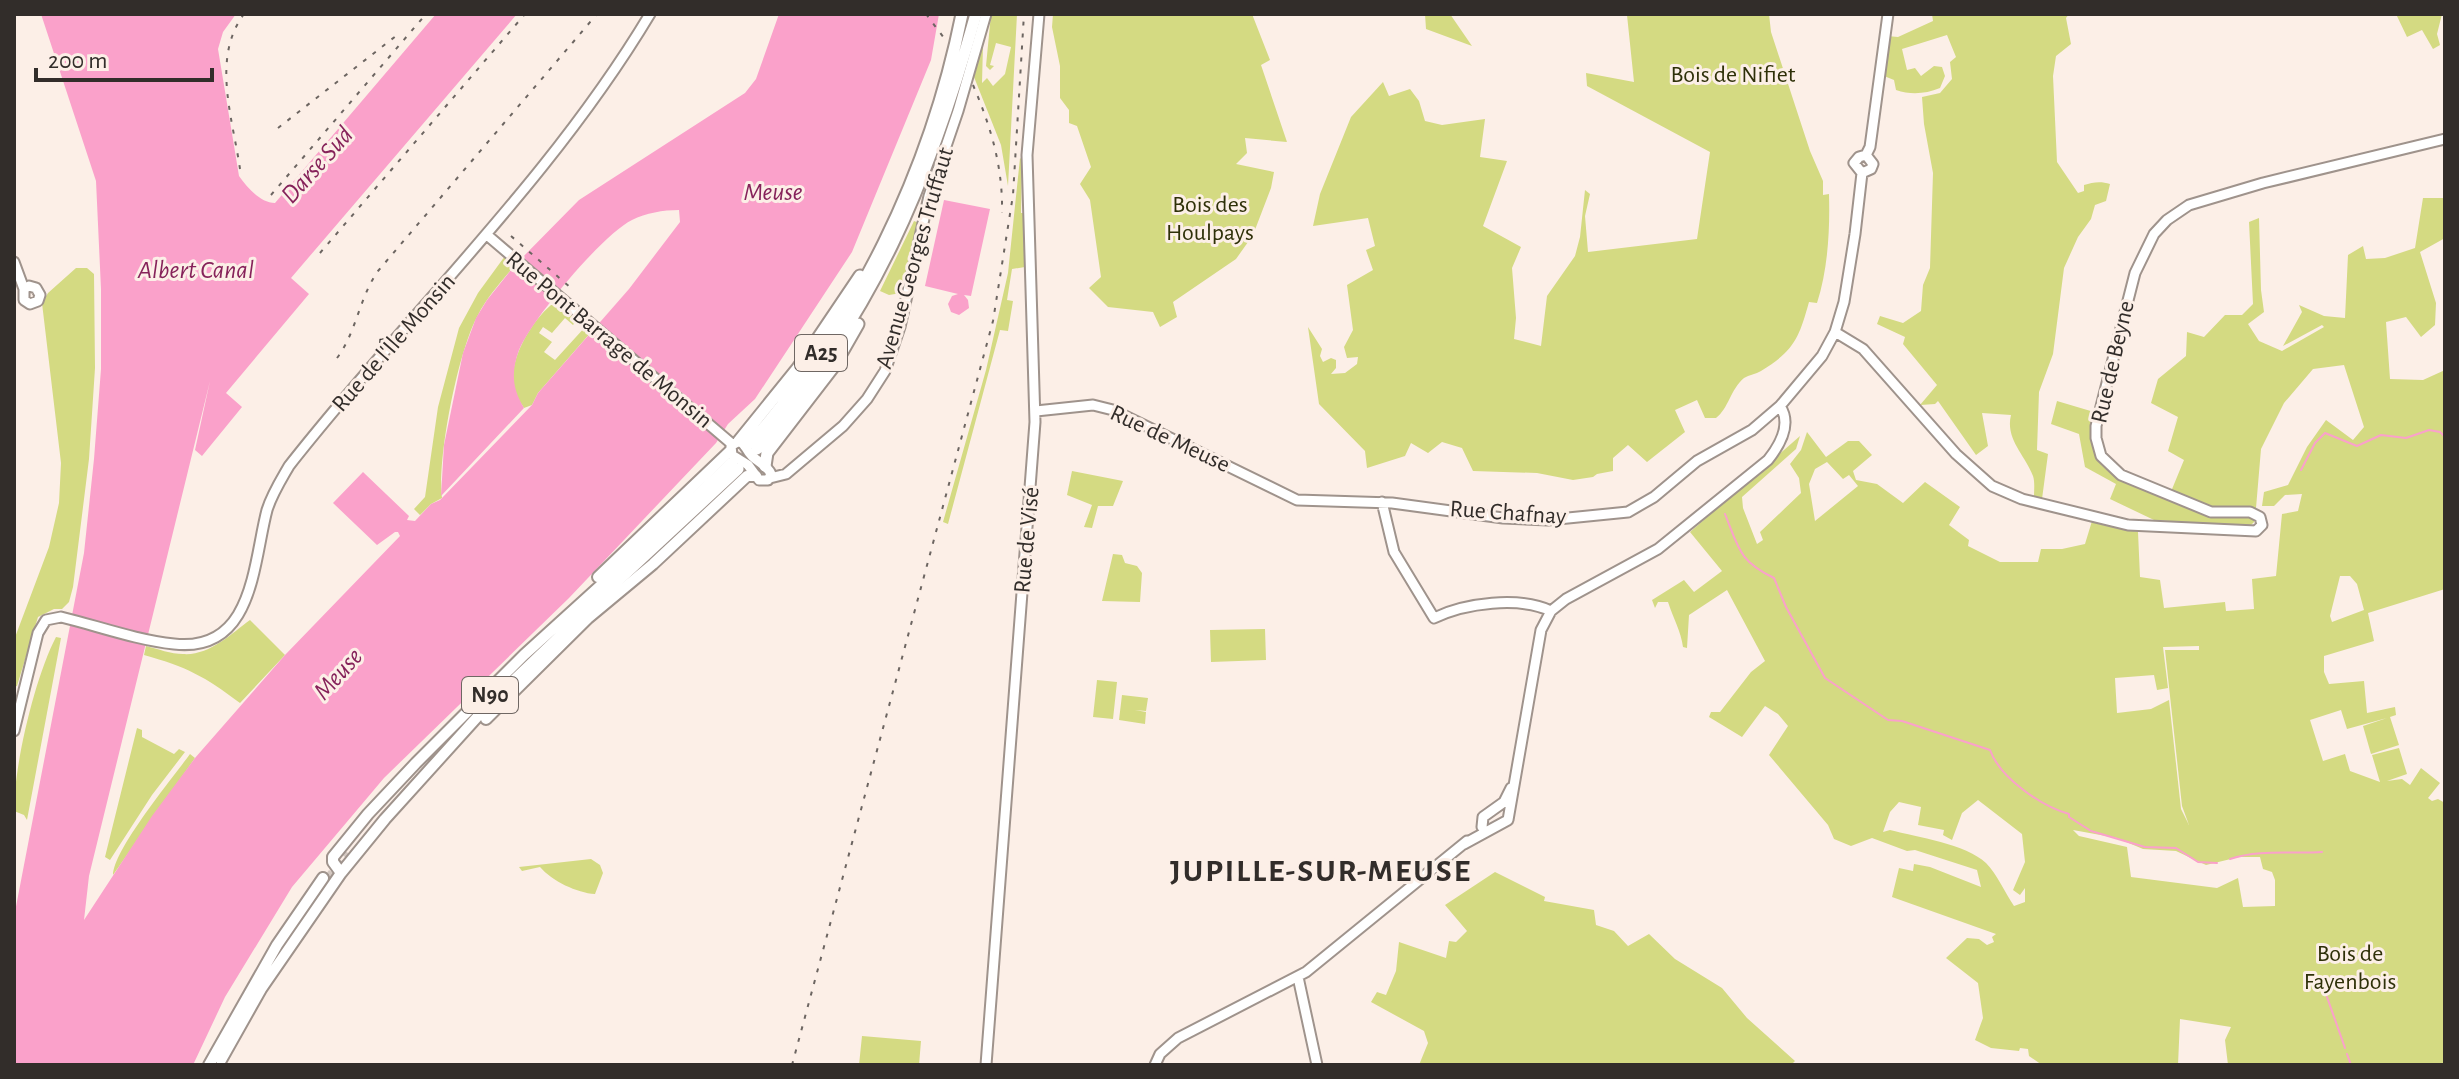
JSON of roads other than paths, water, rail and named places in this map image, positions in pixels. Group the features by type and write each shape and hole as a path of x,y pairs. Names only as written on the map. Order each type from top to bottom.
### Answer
{"highway":[{"name":"A25","path":"612,586 739,451 862,272 880,260 935,122 962,14"},
{"name":"A25","path":"642,548 823,366 851,323 933,153 976,14"},
{"path":"763,471 769,449 842,354 882,277 880,260"}],"main road":[{"name":"N90","path":"338,869 333,857 381,800 552,629 620,555 739,451"},
{"name":"N90","path":"432,770 588,618 653,564 747,476 763,471"},
{"name":"N90","path":"552,629 642,548"},
{"name":"N90","path":"348,855 395,792 642,548"},
{"name":"N90","path":"348,855 400,794 498,694 612,586"},
{"path":"222,1063 274,972 348,855 432,770 498,694"},
{"path":"231,1023 248,985 285,924 324,869 338,869"},
{"path":"209,1065 277,945 325,880 266,972 222,1063"}],"street":[{"name":"Rue de l'Île Monsin","path":"14,731 38,633 46,620 63,618 173,644 205,642 241,614 268,507 289,466 487,235 585,114 650,14"},
{"name":"Avenue Georges Truffaut","path":"763,471 783,476 855,414 874,390 888,363 900,327 929,196 986,14"},
{"name":"Rue de Visé","path":"986,1065 1036,411 1027,155 1039,14"},
{"name":"Rue Chafnay","path":"1297,500 1382,502 1503,518 1548,520 1628,512 1654,497 1697,461 1745,435 1780,406 1822,356 1835,332 1844,302 1862,173 1854,163 1866,155 1888,14"},
{"name":"Rue de Beyne","path":"1835,332 1863,349 1956,454 1992,486 2022,499 2128,525 2256,531 2262,525 2260,517 2250,512 2211,512 2121,475 2101,456 2096,426 2135,273 2154,234 2189,205 2302,173 2445,139"},
{"name":"Rue Pont Barrage de Monsin","path":"487,235 763,471"},
{"path":"14,262 24,289"},
{"name":"Rue de Meuse","path":"1036,411 1093,405 1113,410 1297,500"},
{"path":"1155,1065 1160,1054 1171,1043 1298,977 1402,891 1484,829 1503,825 1510,816 1541,630 1551,611 1566,599 1676,537 1768,460 1780,443 1785,423 1780,406"},
{"path":"1382,502 1394,552 1434,618 1471,605 1485,604 1529,604 1551,611"},
{"path":"1484,829 1483,817 1507,798 1515,778"},
{"path":"1498,808 1504,808 1510,816"},
{"path":"1298,977 1317,1065"}],"water":[{"name":"Meuse","path":"41,14 236,14 223,32 218,49 239,176 259,197 275,203 436,14 517,14 291,278 309,294 226,393 242,407 202,456 195,450 210,381 89,876 84,920 152,816 195,758 285,655 400,536 395,532 377,545 333,503 363,472 409,516 407,520 415,521 431,504 440,500 532,405 538,393 629,289 680,222 679,210 655,212 632,220 604,242 569,279 519,350 514,380 524,408 441,496 444,445 463,353 476,318 515,265 579,200 745,93 756,79 779,14 939,14 931,60 852,252 755,399 728,424 716,443 569,598 384,778 292,887 225,997 193,1065 14,1065 14,917 84,553 101,369 96,181"},
{"path":"944,200 990,209 971,296 964,295 969,308 959,315 951,312 948,304 952,296 958,294 925,286"}],"waterway":[{"path":"2301,470 2315,443 2325,433 2357,446 2381,435 2406,438 2429,430 2440,432 2445,437"},
{"path":"1725,514 1747,560 1774,578 1786,607 1825,678 1888,720 1902,721 1990,750 2003,771 2023,790 2046,805 2069,814 2091,831 2145,847 2176,848 2198,862 2217,863"},
{"path":"2230,859 2264,853 2322,852"},
{"path":"2327,997 2345,1048"},
{"path":"2347,1054 2351,1065"}],"tunnel":[{"path":"327,881 348,853"}],"railway":[{"path":"240,169 229,110 226,69 234,31 244,14"},
{"path":"271,195 426,14"},
{"path":"320,253 525,14"},
{"path":"337,358 378,271 597,14"},
{"path":"926,14 947,42"},
{"path":"792,1065 993,321 1013,195 1024,14"},
{"path":"278,128 401,32"},
{"path":"973,85 995,148 1002,213"},
{"path":"511,236 571,288"}],"district":[{"name":"JUPILLE-SUR-MEUSE","path":"1321,871"}],"park label":[{"name":"Bois de Nifiet","path":"1733,75"},
{"name":"Bois des Houlpays","path":"1210,219"},
{"name":"Bois de Fayenbois","path":"2350,968"}],"water label":[{"name":"Darse Sud","path":"317,165"},
{"name":"Albert Canal","path":"196,270"}]}
